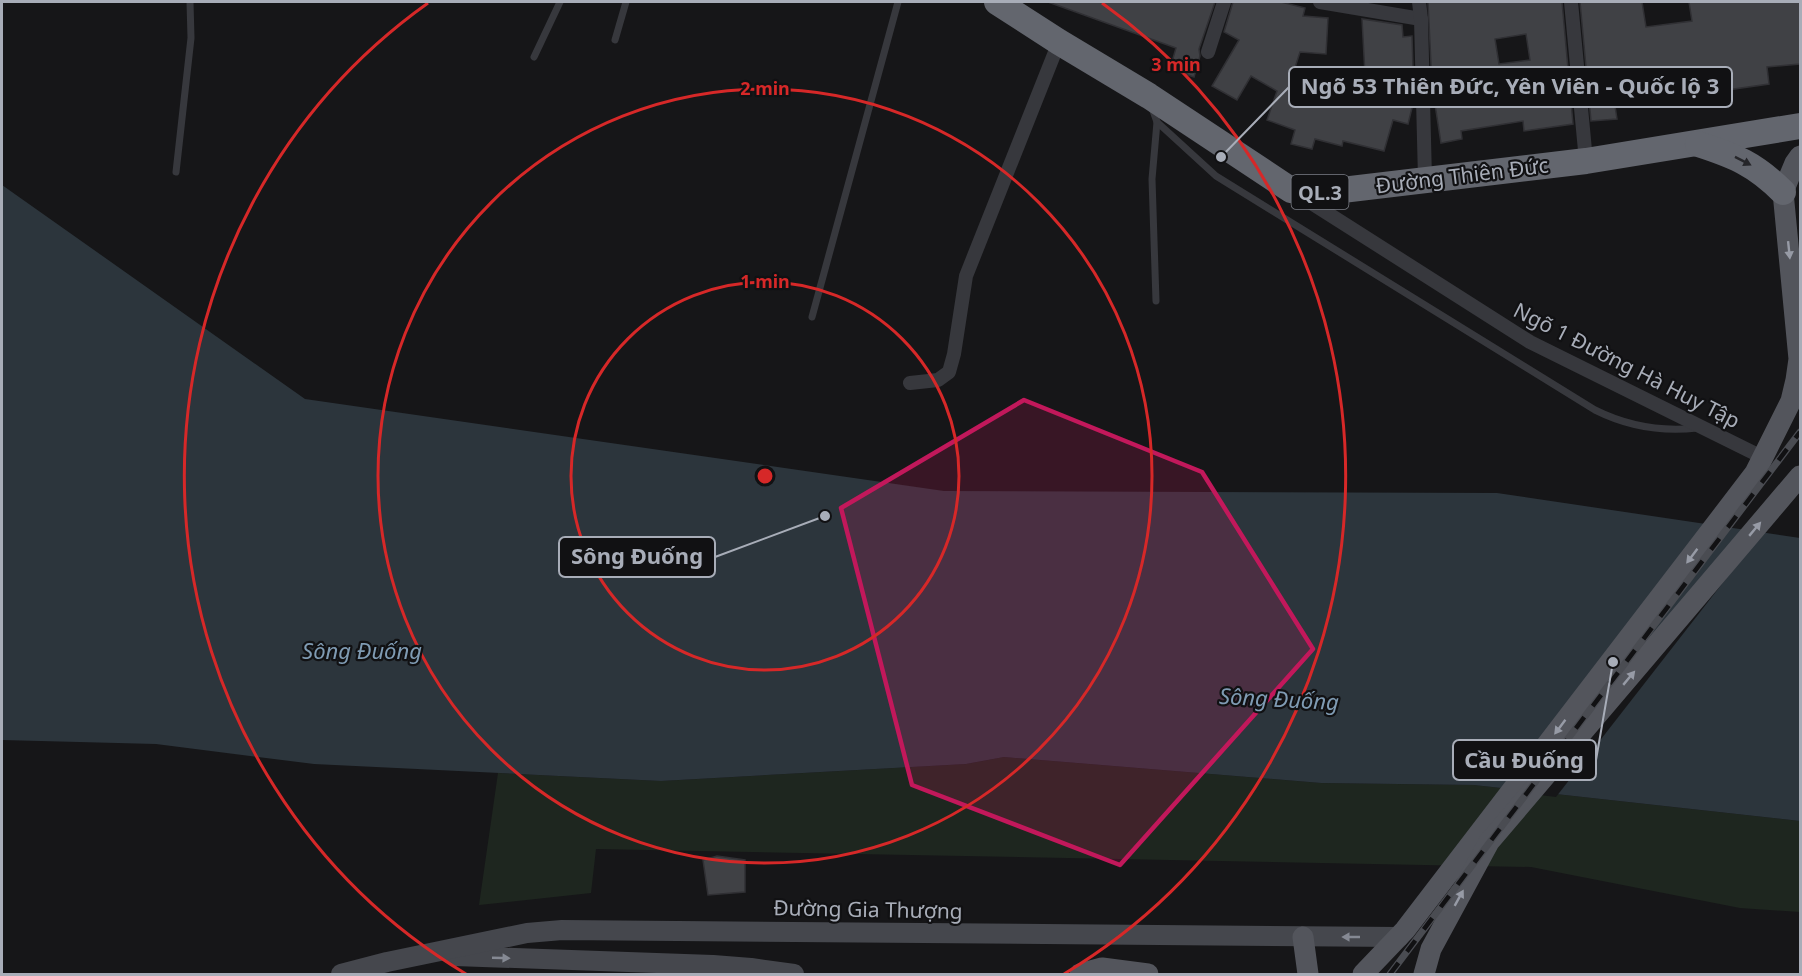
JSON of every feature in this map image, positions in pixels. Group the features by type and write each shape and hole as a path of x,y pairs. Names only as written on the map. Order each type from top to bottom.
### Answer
{"highway":[{"name":"Đường Thiên Đức","path":"997,2 1149,96 1291,190 1317,193 1586,161 1800,126"},
{"name":"QL.3","path":"1695,143 1748,163 1765,174 1783,192"}],"main road":[{"path":"1363,975 1400,936 1755,473 1764,458 1791,401 1799,358 1783,192 1800,156"},
{"path":"1424,975 1431,949 1490,842 1799,476"},
{"name":"Đường Gia Thượng","path":"341,975 387,962 527,933 562,930 1400,936"},
{"path":"1303,937 1308,975"},
{"path":"422,955 713,965 794,975"},
{"path":"363,975 387,962"},
{"path":"1080,975 1102,968 1148,975"}],"street":[{"path":"1208,52 1224,2"},
{"path":"1320,2 1421,19"},
{"path":"1419,2 1425,179"},
{"path":"1571,2 1586,161"},
{"path":"910,383 938,380 949,372 968,270 1059,42"},
{"name":"Ngõ 1 Đường Hà Huy Tập","path":"1291,190 1530,342 1764,458"}],"lane":[{"path":"176,172 191,38 190,2"},
{"path":"534,57 560,2"},
{"path":"615,40 626,2"},
{"path":"812,316 898,2"},
{"path":"1149,96 1156,122 1152,179 1156,301"},
{"path":"1156,122 1216,176 1595,410 1623,422 1663,430 1702,428"}],"highlighted area":[{"path":"1024,400 1202,472 1313,649 1120,865 912,785 841,508"}],"shaded area":[{"path":"1004,757 1321,783 1474,785 1800,821 1800,912 1740,908 1531,867 596,849 591,893 479,905 498,773 661,781 966,764"}],"water":[{"name":"Sông Đuống","path":"2,185 305,399 944,491 1497,493 1800,538 1800,821 1474,785 1321,783 1004,757 966,764 661,781 314,764 156,744 2,740"}],"pier":[{"path":"1764,530 1556,797 1531,794"}],"building":[{"path":"1048,2 1215,2 1199,49 1200,56 1194,77 1170,69 1176,48"},
{"path":"1233,2 1281,2 1305,8 1303,16 1328,18 1326,54 1300,52 1292,77 1329,86 1334,67 1365,75 1362,19 1402,25 1403,37 1412,36 1414,100 1408,124 1393,120 1384,151 1343,141 1342,146 1315,139 1312,149 1291,144 1295,130 1267,120 1277,91 1251,76 1237,100 1212,86 1239,40 1224,32"},
{"path":"1428,2 1562,2 1573,124 1524,131 1523,121 1461,131 1462,139 1441,143 1432,85","holes":["1526,34 1530,60 1499,64 1495,39"]},
{"path":"1580,2 1642,2 1646,27 1692,21 1689,2 1800,2 1800,64 1767,67 1769,84 1615,106 1617,119 1591,121"},
{"path":"717,856 745,860 745,892 708,895 703,860"}],"railway":[{"path":"1390,974 1800,432"}],"place":[{"name":"Ngõ 53 Thiên Đức, Yên Viên - Quốc lộ 3","path":"1221,157"},
{"name":"Sông Đuống","path":"825,516"},
{"name":"Cầu Đuống","path":"1613,662"}]}
